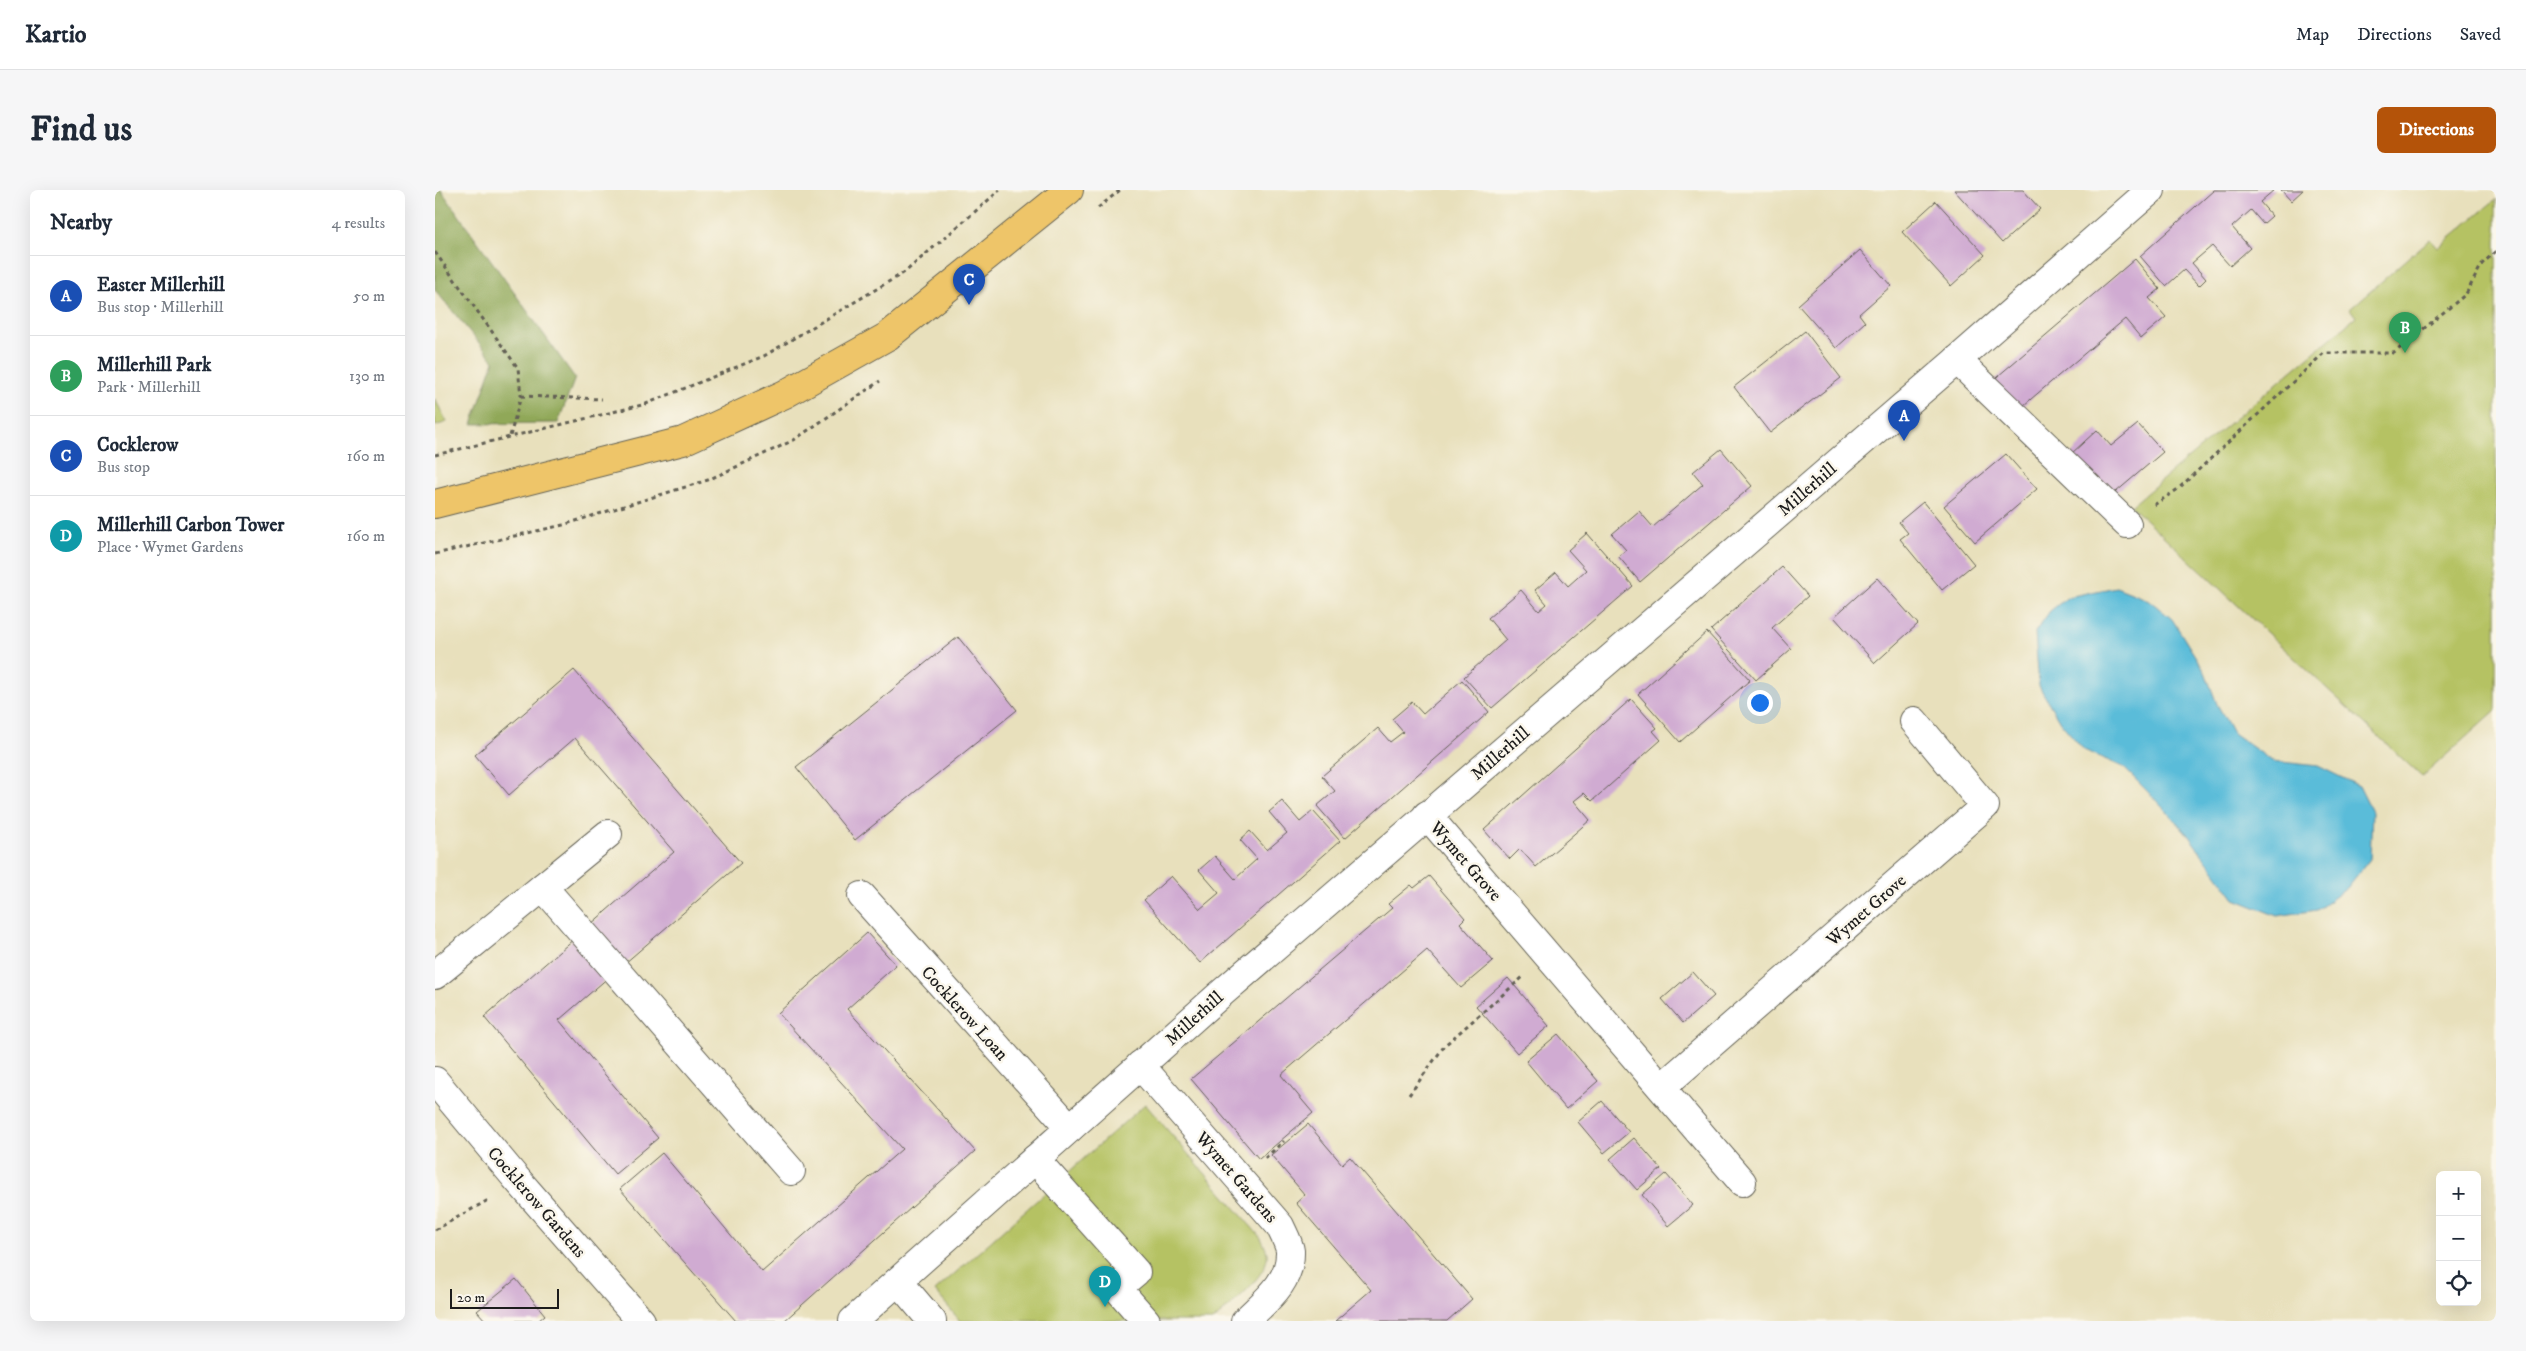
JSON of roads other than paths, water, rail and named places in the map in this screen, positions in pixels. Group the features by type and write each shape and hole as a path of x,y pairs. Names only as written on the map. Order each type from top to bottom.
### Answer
{"main road":[{"path":"435,504 683,441 785,394 888,336 1069,190"}],"street":[{"name":"Millerhill","path":"853,1321 1140,1066 2151,190"},
{"path":"1957,360 2127,524"},
{"name":"Wymet Grove","path":"1662,1087 1985,806 1914,721"},
{"name":"Wymet Grove","path":"1427,816 1742,1182"},
{"path":"435,975 608,834"},
{"path":"543,887 791,1171"},
{"name":"Cocklerow Loan","path":"862,896 1070,1128"},
{"name":"Wymet Gardens","path":"1140,1066 1279,1226 1290,1250 1287,1274 1276,1290 1245,1321"},
{"name":"Cocklerow Gardens","path":"435,1081 515,1177 641,1321"},
{"path":"1035,1158 1136,1272 1117,1288 1146,1321"},
{"path":"898,1281 932,1321"}],"water":[{"path":"2116,587 2149,600 2172,619 2205,672 2217,704 2233,733 2272,761 2318,766 2359,786 2372,812 2370,859 2347,888 2317,910 2277,916 2235,899 2185,831 2147,791 2123,767 2084,750 2060,722 2039,686 2035,632 2050,611 2068,597"}],"place":[{"name":"Cocklerow","path":"969,305"},
{"name":"Millerhill Park","path":"2405,353"},
{"name":"Easter Millerhill","path":"1904,441"},
{"name":"Millerhill Carbon Tower","path":"1105,1307"}]}
